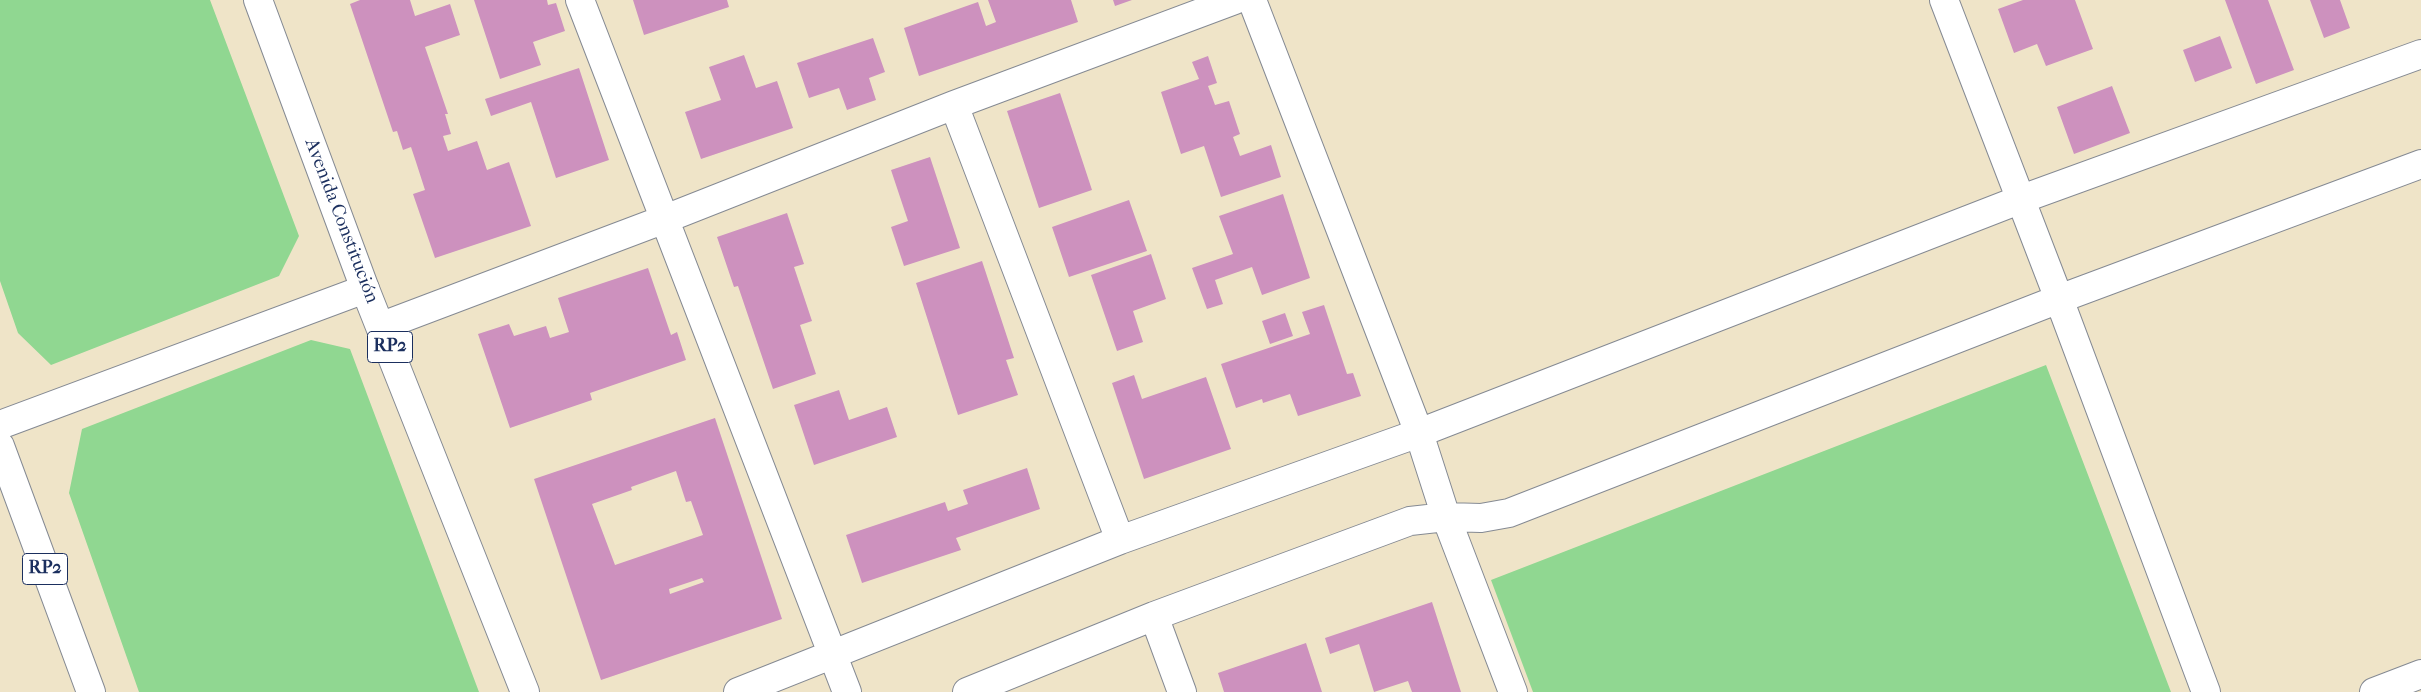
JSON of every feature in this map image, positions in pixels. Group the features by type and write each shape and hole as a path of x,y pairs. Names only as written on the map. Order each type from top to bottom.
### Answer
{"street":[{"name":"Avenida Constitución","path":"258,0 365,288 382,326 525,692"},
{"path":"580,0 848,692"},
{"path":"382,326 664,220 954,104 1234,0"},
{"path":"1252,0 1419,433 1446,517 1513,692"},
{"path":"1944,0 2019,200 2059,299 2206,692"},
{"path":"738,692 1120,540 1419,433 2019,200 2421,54"},
{"path":"954,104 1120,540"},
{"path":"968,692 1154,616 1410,521 1446,517 1481,518 1509,513 2059,299 2421,164"},
{"path":"0,426 365,288"},
{"name":"RP2","path":"0,446 91,692"},
{"path":"1154,616 1182,692"},
{"path":"2374,692 2421,674"}],"green space":[{"path":"0,0 210,0 299,236 279,276 51,365 18,333 0,281"},
{"path":"311,340 350,349 479,692 139,692 69,493 82,429"},
{"path":"2046,365 2171,692 1533,692 1491,580"}],"building":[{"path":"360,0 410,0 415,16 450,4 460,35 425,47 448,114 445,114 451,134 443,136 448,151 477,141 487,170 509,162 531,226 435,258 413,194 425,190 411,147 403,150 397,131 393,132 350,4"},
{"path":"474,0 547,0 548,5 556,3 565,31 533,42 541,65 500,79"},
{"path":"633,0 727,0 729,7 644,35"},
{"path":"988,0 1071,0 1078,22 919,76 904,28 978,2 986,26 996,22"},
{"path":"1113,0 1132,0 1115,6"},
{"path":"2023,0 2075,0 2093,49 2046,66 2037,44 2014,53 1998,9"},
{"path":"2225,0 2268,0 2294,70 2256,84"},
{"path":"2310,0 2340,0 2350,28 2324,38"},
{"path":"2220,36 2232,68 2195,82 2183,50"},
{"path":"873,38 885,72 869,78 876,100 847,110 839,88 809,98 797,63"},
{"path":"744,55 756,88 777,81 793,128 701,159 685,112 721,100 709,67"},
{"path":"1208,56 1217,83 1208,86 1215,105 1229,101 1240,134 1233,137 1240,156 1271,145 1281,177 1221,197 1204,146 1181,154 1161,92 1199,79 1192,62"},
{"path":"579,68 609,160 556,178 531,102 491,116 485,99"},
{"path":"2112,86 2130,133 2074,154 2057,107"},
{"path":"1060,93 1092,190 1039,208 1007,111"},
{"path":"930,157 960,248 904,266 891,227 908,221 891,170"},
{"path":"1283,194 1310,278 1262,295 1252,267 1215,280 1223,304 1207,309 1192,268 1233,254 1219,216"},
{"path":"1129,200 1147,251 1069,277 1052,227"},
{"path":"787,213 804,264 794,267 812,321 800,325 816,374 773,389 738,286 734,287 717,237"},
{"path":"1151,254 1166,299 1133,311 1143,342 1117,351 1091,275"},
{"path":"982,261 1014,358 1006,360 1018,395 958,415 916,283"},
{"path":"648,268 671,335 677,332 686,360 590,393 592,400 510,428 478,334 509,324 514,336 546,326 550,338 569,332 558,298"},
{"path":"1324,305 1347,374 1353,373 1361,396 1298,416 1290,394 1263,403 1262,399 1236,408 1221,364 1310,334 1302,312"},
{"path":"1285,313 1293,336 1270,344 1262,321"},
{"path":"1134,375 1142,399 1206,377 1231,449 1144,479 1112,383"},
{"path":"839,390 849,420 887,407 897,437 814,465 794,405"},
{"path":"715,418 782,619 601,680 534,479","holes":["676,471 686,502 691,501 703,535 615,565 592,504 632,490 631,487","702,578 704,582 670,594 669,589"]},
{"path":"1027,468 1040,509 956,538 961,550 862,583 846,535 945,502 948,511 968,504 963,490"},
{"path":"1432,602 1461,692 1412,692 1408,681 1374,692 1359,644 1330,654 1325,638"},
{"path":"1306,643 1322,692 1224,692 1218,673"}]}
